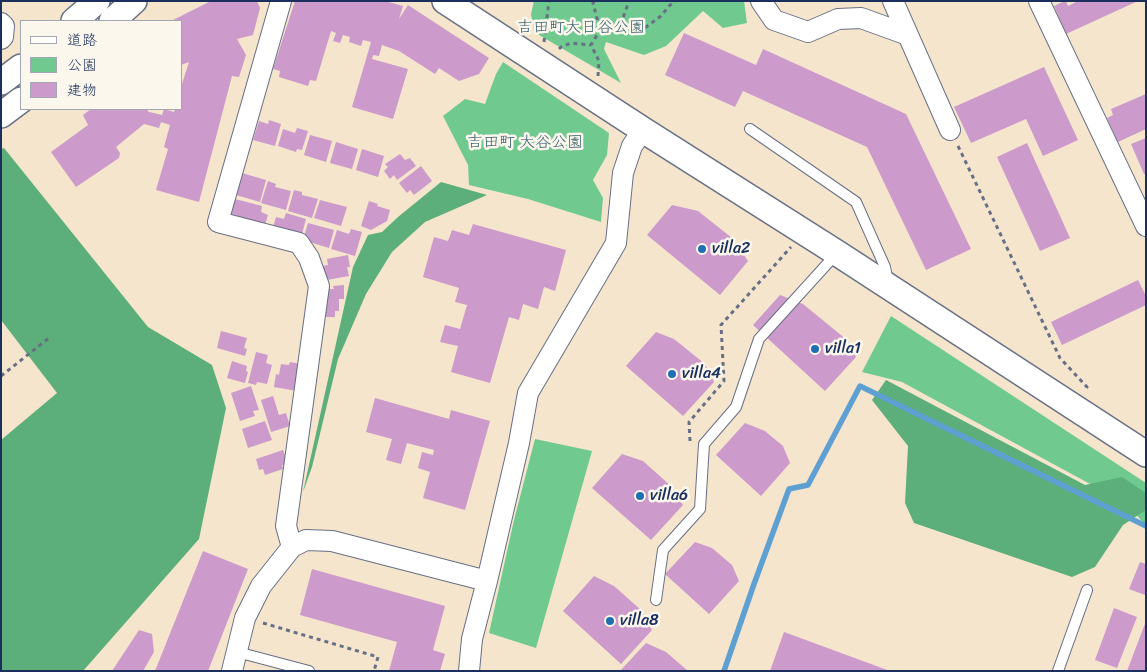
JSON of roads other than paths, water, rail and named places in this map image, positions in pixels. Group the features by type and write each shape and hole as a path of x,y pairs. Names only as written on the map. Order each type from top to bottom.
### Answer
{"street":[{"path":"75,20 96,1"},
{"path":"113,20 134,1"},
{"path":"281,1 218,222 299,243 309,258 319,286 286,526 292,547"},
{"path":"445,1 643,130 805,231 1146,454"},
{"path":"761,1 774,20 808,32 838,19 860,18 908,35"},
{"path":"893,1 950,130"},
{"path":"1039,1 1146,226"},
{"path":"1,23 4,26 1,39"},
{"path":"1,82 20,69"},
{"path":"1,115 20,101"},
{"path":"469,671 472,639 519,444 528,393 616,243 623,173 632,146 643,130"},
{"path":"235,662 245,618 261,586 292,547 306,540 332,541 487,581"}],"lane":[{"path":"750,128 856,202 886,267 888,286"},
{"path":"656,600 663,550 700,510 704,444 736,407 759,339 837,253"},
{"path":"1058,671 1087,590"},
{"path":"235,662 306,670"}],"waterway":[{"path":"724,671 789,489 808,485 860,386 1146,526"}],"place":[{"name":"villa2","path":"702,249"},
{"name":"villa1","path":"815,349"},
{"name":"villa4","path":"672,374"},
{"name":"villa6","path":"640,496"},
{"name":"villa8","path":"610,621"}],"park label":[{"name":"吉田町大日谷公園","path":"581,28"},
{"name":"吉田町 大谷公園","path":"525,143"}]}
